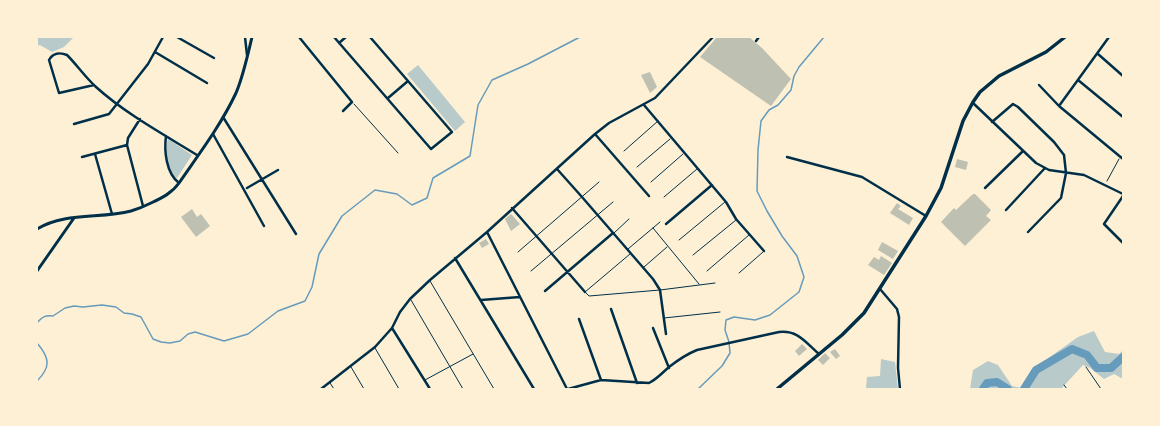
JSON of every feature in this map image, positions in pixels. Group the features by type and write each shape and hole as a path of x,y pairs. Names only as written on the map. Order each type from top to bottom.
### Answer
{"main road":[{"path":"777,389 842,335 864,313 926,216 941,188 963,121 980,92 1000,76 1046,52 1066,37"}],"street":[{"path":"74,124 109,114 148,64 163,37"},
{"path":"177,37 214,58"},
{"path":"245,37 247,55"},
{"path":"38,227 74,218 131,211 158,200 170,193 198,156 223,117 236,92 252,37"},
{"path":"299,37 352,102 343,111"},
{"path":"334,37 431,149 452,132 370,37"},
{"path":"339,43 346,37"},
{"path":"321,389 375,347 392,328 400,312 410,299 430,280 595,134 609,123 655,98 713,37"},
{"path":"756,41 759,37"},
{"path":"1059,106 1110,37"},
{"path":"155,52 207,83"},
{"path":"94,85 59,93 49,60 54,54 63,53 67,55 94,85 117,104 198,156"},
{"path":"1098,54 1123,76"},
{"path":"1078,80 1123,117"},
{"path":"388,98 408,81"},
{"path":"1040,85 1059,106 1123,159"},
{"path":"973,102 1036,163 1049,170 1084,175 1123,195 1104,224 1123,242"},
{"path":"992,122 1013,104 1054,142 1064,155 1066,173 1061,198 1028,232"},
{"path":"644,105 685,152 726,202 736,219 764,251"},
{"path":"223,117 296,234"},
{"path":"140,120 128,138 127,145 143,206"},
{"path":"212,133 264,226"},
{"path":"595,134 649,196"},
{"path":"166,136 165,155 172,175 179,183"},
{"path":"82,157 127,145"},
{"path":"985,188 1023,150"},
{"path":"94,154 112,214"},
{"path":"786,157 862,177 926,216"},
{"path":"1006,210 1045,168"},
{"path":"557,169 653,279 660,290 666,334"},
{"path":"247,188 278,170"},
{"path":"666,224 712,185"},
{"path":"512,208 585,292"},
{"path":"37,271 74,218"},
{"path":"486,232 567,389 601,380 649,383 688,354 697,350 729,342 788,331 799,337 819,354"},
{"path":"544,291 613,234"},
{"path":"455,258 534,389"},
{"path":"880,289 897,308 899,317 898,368 900,389"},
{"path":"481,300 520,297"},
{"path":"611,309 637,383"},
{"path":"579,319 601,380"},
{"path":"392,328 430,389"},
{"path":"652,328 669,368"}],"lane":[{"path":"624,151 658,121"},
{"path":"637,167 672,137"},
{"path":"651,182 685,152"},
{"path":"664,197 698,168"},
{"path":"518,252 599,182"},
{"path":"531,272 613,202"},
{"path":"679,240 726,202"},
{"path":"613,234 630,219"},
{"path":"693,256 736,219"},
{"path":"628,250 660,222"},
{"path":"653,228 699,284"},
{"path":"707,271 750,235"},
{"path":"643,268 667,246"},
{"path":"739,273 764,251"},
{"path":"631,253 585,292 589,296 660,290 715,282"},
{"path":"430,280 494,389"},
{"path":"410,299 463,389"},
{"path":"664,318 720,312"},
{"path":"375,347 399,389"},
{"path":"425,380 474,354"},
{"path":"351,367 364,389"},
{"path":"1086,367 1101,389"},
{"path":"330,382 334,389"},
{"path":"1064,386 1067,389"}],"path":[{"path":"352,102 398,153"},
{"path":"1105,186 1120,157"}],"shaded area":[{"path":"37,37 74,37 64,47 52,52 40,45 37,46"},
{"path":"418,65 465,122 455,131 407,74"},
{"path":"168,139 192,155 177,178 169,165 166,149"},
{"path":"1094,331 1105,352 1119,354 1123,350 1123,379 1114,374 1104,379 1090,368 1083,365 1061,389 970,389 973,370 988,361 998,365 1012,386 1021,388 1037,366 1078,337"},
{"path":"881,359 895,362 898,389 866,389 867,377 880,376"}],"building":[{"path":"717,37 749,37 762,48 791,79 771,106 700,57"},
{"path":"650,72 657,87 650,93 641,75"},
{"path":"957,159 968,162 966,170 955,167"},
{"path":"973,194 975,194 991,210 986,216 991,220 965,246 941,222 954,208 956,210"},
{"path":"897,203 901,206 898,209 913,218 909,225 890,213"},
{"path":"192,209 197,217 201,214 210,226 196,237 181,217"},
{"path":"511,214 520,224 511,231 505,219"},
{"path":"486,239 489,244 482,248 479,243"},
{"path":"882,242 898,251 893,259 878,250"},
{"path":"881,256 892,263 884,275 868,265 874,257 879,260"},
{"path":"802,344 807,349 799,356 795,351"},
{"path":"835,349 840,356 836,359 830,352"},
{"path":"825,353 830,358 823,365 818,360"}],"waterway":[{"path":"37,323 40,319 53,316 65,308 74,306 83,307 102,305 116,307 124,313 141,317 153,339 161,342 170,343 180,341 188,334 195,332 224,341 248,334 278,311 305,301 312,287 319,254 342,216 375,190 397,194 412,205 427,198 433,178 470,156 478,105 492,80 528,64 580,37"},
{"path":"698,389 722,366 730,353 729,342 725,330 726,320 734,317 755,320 770,315 799,292 804,277 797,256 782,236 757,191 758,150 761,121 769,110 778,105 791,90 794,76 799,67 824,37"},
{"path":"37,343 44,353 47,362 45,371 37,381"},
{"path":"1024,389 1036,370 1072,349 1087,355 1097,368 1111,368 1123,357"},
{"path":"983,389 987,383 997,382 1008,389"}]}
